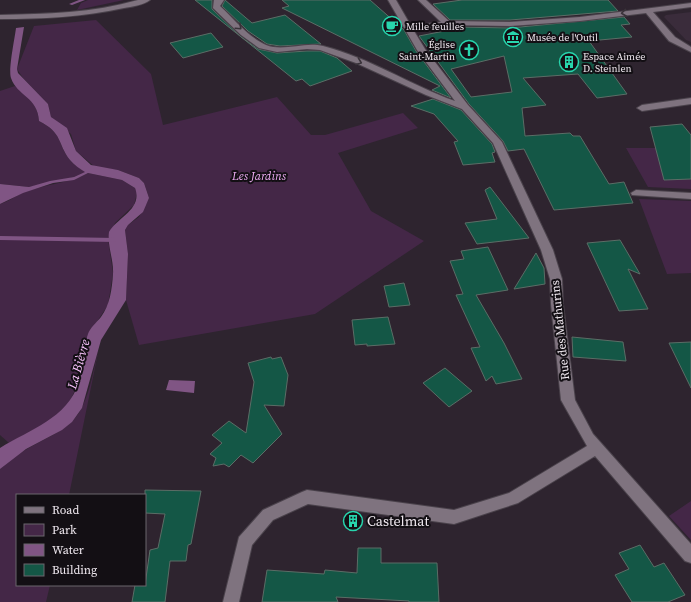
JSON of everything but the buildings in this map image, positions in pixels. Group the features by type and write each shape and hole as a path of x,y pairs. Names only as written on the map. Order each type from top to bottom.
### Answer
{"street":[{"path":"0,17 80,14 121,8 146,0"},
{"path":"220,0 217,1 216,6 255,42 263,46 271,49 321,48 378,70 447,102 465,107"},
{"name":"Rue des Mathurins","path":"392,0 421,50 465,107 497,142 547,250 556,279 557,304 568,400 588,438 691,556"},
{"path":"422,0 447,23"},
{"path":"410,29 447,23 510,24 580,19 691,5"},
{"path":"648,10 672,40 691,50"},
{"path":"642,108 691,101"},
{"path":"636,193 691,196"},
{"path":"231,602 245,542 268,515 306,497 454,517 513,498 596,448"}],"shaded area":[{"path":"691,12 691,42 686,40 664,17 666,15"}],"green space":[{"path":"88,0 124,0 77,10 81,3"},
{"name":"Les Jardins","path":"96,20 151,74 163,125 277,97 311,135 325,135 403,113 418,128 338,153 371,211 424,241 315,314 139,345 126,300 128,254 125,230 128,225 139,217 149,198 144,183 139,178 118,170 95,167 76,151 71,134 51,117 48,104 23,78 17,69 34,26"},
{"path":"15,86 28,97 34,105 37,110 39,121 47,125 56,134 70,160 86,172 74,177 29,187 0,184 0,91"},
{"path":"626,148 691,148 691,189 648,187"},
{"path":"88,173 122,180 135,188 137,193 134,205 115,223 108,239 113,273 108,305 88,335 85,359 78,383 71,399 63,410 51,420 9,443 0,435 0,204 30,190 72,180"},
{"path":"639,199 691,201 691,273 667,274"},
{"path":"99,348 69,494 16,494 16,586 50,586 46,602 0,602 0,469 20,453 58,432 72,421 78,415 82,407 92,378"},
{"path":"691,501 691,540 669,516"}],"water":[{"path":"24,27 17,69 18,73 48,104 51,117 67,128 76,151 91,165 118,170 139,178 144,183 149,198 143,212 128,225 125,230 128,254 126,300 101,340 82,408 72,422 62,430 26,449 0,469 0,448 46,422 66,405 73,395 79,382 84,364 88,334 107,307 110,297 113,264 109,242 109,232 133,207 136,202 137,195 135,188 122,180 88,173 74,180 53,183 23,193 0,204 0,184 29,187 50,181 74,177 85,172 70,160 56,134 47,125 39,121 38,113 35,107 18,89 11,78 11,61 16,28"},
{"path":"169,380 195,381 194,393 166,390"}],"waterway":[{"path":"71,4 83,0"},
{"name":"La Bièvre","path":"0,238 116,240"}],"place":[{"name":"Mille feuilles","path":"392,26"},
{"name":"Musée de l'Outil","path":"513,37"},
{"name":"Église Saint-Martin","path":"469,50"},
{"name":"Espace Aimée D. Steinlen","path":"569,62"},
{"name":"Castelmat","path":"353,521"}]}
